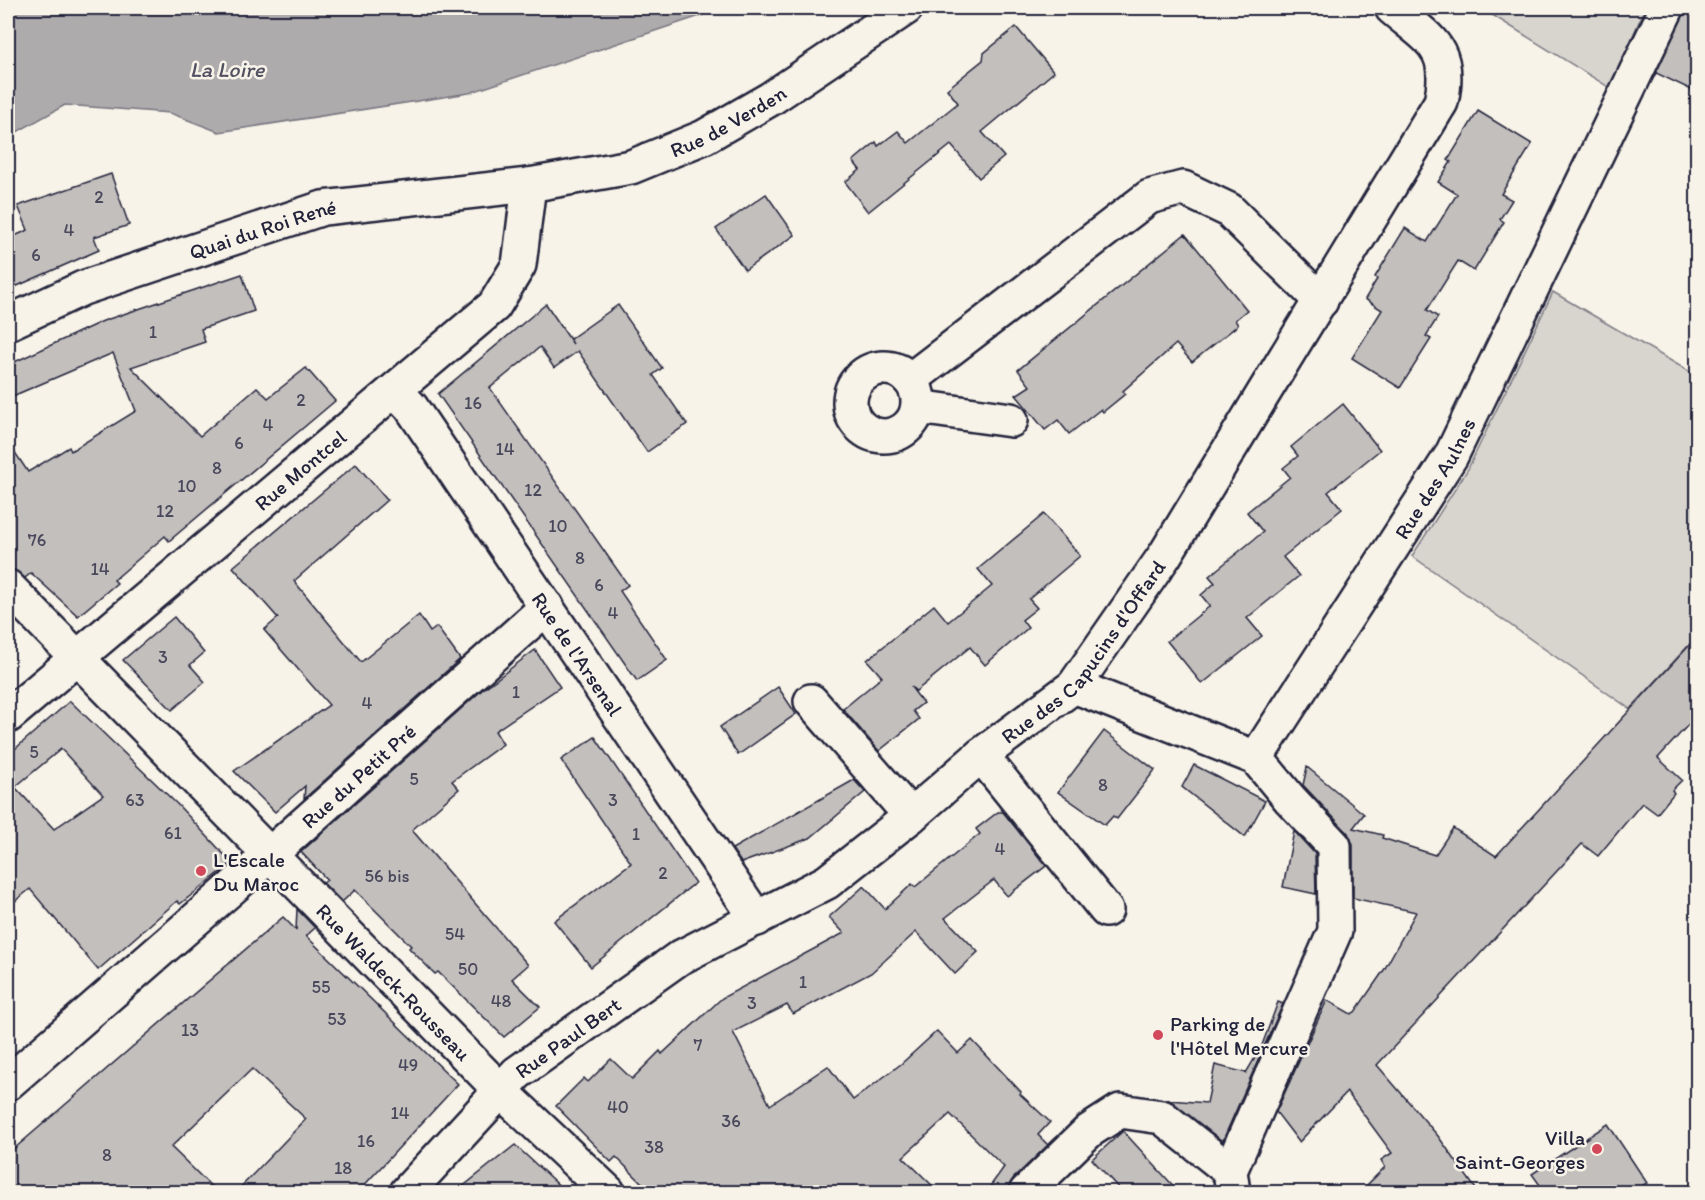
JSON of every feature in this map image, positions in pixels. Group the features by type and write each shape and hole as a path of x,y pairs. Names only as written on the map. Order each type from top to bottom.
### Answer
{"street":[{"name":"Rue de Verden","path":"529,185 631,167 704,137 770,99 906,8"},
{"name":"Rue des Capucins d'Offard","path":"757,919 827,882 911,816 981,755 1074,686 1165,555 1441,102 1446,79 1440,50 1392,8"},
{"name":"Rue des Aulnes","path":"1256,758 1451,456 1667,8"},
{"name":"Quai du Roi René","path":"8,323 83,288 323,208 529,185"},
{"name":"Rue Montcel","path":"8,716 494,306 519,265 529,185"},
{"path":"1011,420 914,394 1149,197 1183,188 1229,210 1321,300"},
{"name":"Rue de l'Arsenal","path":"395,390 411,407 757,919"},
{"name":"Rue Waldeck-Rousseau","path":"8,587 500,1090 608,1192"},
{"name":"Rue du Petit Pré","path":"8,1083 269,855 547,607"},
{"path":"1026,1192 1089,1131 1120,1111 1162,1117 1232,1182 1335,931 1334,846 1256,758 1074,686"},
{"path":"811,701 911,816"},
{"path":"981,755 1106,910"},
{"name":"Rue Paul Bert","path":"407,1192 518,1073 679,958 757,919"}],"shaded area":[{"path":"1481,8 1645,8 1610,88"},
{"path":"1553,292 1697,376 1697,636 1630,709 1412,556 1468,469"}],"water":[{"name":"La Loire","path":"8,8 724,8 469,93 219,132 170,113 65,105 8,137"}],"building":[{"path":"1686,8 1698,8 1698,93 1656,73"},
{"path":"1016,27 1054,72 982,132 1004,157 979,178 951,145 868,212 845,182 860,170 853,161 876,142 878,146 898,131 908,143 958,103 947,89 983,60 984,53"},
{"path":"1478,111 1532,144 1501,194 1512,200 1500,219 1504,222 1474,271 1458,261 1427,310 1438,317 1426,336 1431,339 1400,388 1352,358 1382,310 1365,299 1377,279 1375,277 1405,228 1427,242 1457,194 1438,182 1451,162 1448,160"},
{"path":"111,174 129,225 94,237 99,250 8,290 8,239 28,230 18,206"},
{"path":"766,194 795,235 745,270 716,229"},
{"path":"1185,234 1247,310 1235,320 1238,325 1192,362 1176,344 1123,391 1125,394 1103,412 1101,409 1069,434 1058,420 1045,430 1016,395 1030,386 1018,370"},
{"path":"242,274 254,311 201,329 205,342 131,367 200,436 257,387 268,398 306,368 335,401 169,541 165,536 114,580 117,583 78,616 31,573 25,578 8,566 8,442 28,472 69,447 71,451 136,411 113,353 8,398 8,365 103,321"},
{"path":"546,304 573,344 570,339 618,305 662,368 653,375 687,424 647,452 578,351 554,368 540,347 490,388 628,585 620,591 667,660 637,681 438,394"},
{"path":"1343,404 1380,450 1328,492 1342,509 1283,557 1299,576 1247,618 1262,636 1202,684 1167,641 1210,606 1201,595 1215,583 1209,576 1263,532 1247,512 1290,477 1283,468 1298,456 1291,447"},
{"path":"356,464 387,500 294,581 361,662 419,615 430,632 437,627 460,659 304,799 305,786 275,812 234,771 329,705 264,630 278,618 233,567"},
{"path":"1044,514 1080,556 1029,599 1037,608 1022,620 1028,628 985,665 970,647 916,691 911,687 923,703 913,711 919,719 879,751 843,709 882,677 867,660 934,605 948,622 992,586 978,569"},
{"path":"174,617 204,653 190,665 205,682 172,710 123,660"},
{"path":"1698,636 1698,714 1658,758 1682,780 1672,790 1674,793 1657,814 1642,803 1598,856 1582,844 1377,1065 1438,1136 1478,1192 1360,1192 1385,1167 1381,1160 1392,1153 1347,1092 1299,1142 1276,1112 1327,1000 1351,1014 1355,1012 1384,970 1416,912 1353,898 1353,845 1348,833 1303,785 1307,767 1364,814 1353,828 1383,835 1382,838 1435,855 1453,828 1496,856"},
{"path":"535,650 560,687 495,731 503,744 452,781 459,789 412,830 528,965 512,979 540,1007 504,1037 438,972 435,974 409,948 411,946 355,890 342,902 323,883 327,880 301,852 482,690"},
{"path":"778,687 796,714 738,755 720,727"},
{"path":"70,701 178,805 232,863 180,904 177,901 98,970 30,889 8,907 8,755","holes":["61,749 103,795 54,829 15,787"]},
{"path":"1104,731 1155,770 1117,819 1113,816 1105,825 1058,792"},
{"path":"595,737 695,883 591,967 554,921 631,863 561,760"},
{"path":"1194,765 1265,801 1245,837 1182,787"},
{"path":"854,780 865,792 810,838 741,863 732,849"},
{"path":"998,812 1003,812 1046,866 1007,896 994,880 945,918 978,952 955,974 916,932 871,973 793,1014 787,1005 733,1032 770,1105 828,1066 853,1100 901,1064 937,1031 958,1053 972,1040 1021,1092 1020,1094 1050,1122 1038,1135 1048,1145 1013,1179 1008,1192 986,1192 1004,1167 950,1114 903,1157 939,1192 651,1192 616,1157 611,1162 556,1106 584,1078 588,1082 611,1059 632,1079 660,1051 662,1054 722,998 844,933 829,917 864,886 885,909 912,884 915,887 980,834 976,829"},
{"path":"1294,831 1315,854 1316,894 1283,887"},
{"path":"297,909 315,928 306,936 458,1084 358,1192 236,1192 306,1119 252,1069 171,1147 217,1192 8,1192 8,1154 283,917 296,930"},
{"path":"1278,1002 1283,1004 1223,1140 1221,1140 1168,1100 1207,1103 1215,1065 1246,1073 1261,1048"},
{"name":"Villa Saint-Georges","path":"1608,1124 1647,1183 1631,1192 1545,1192 1532,1174"},
{"path":"1123,1131 1179,1192 1122,1192 1092,1159"},
{"path":"515,1145 566,1192 456,1192"}],"place":[{"name":"L'Escale Du Maroc","path":"201,871"},
{"name":"Parking de l'Hôtel Mercure","path":"1158,1035"},
{"name":"Villa Saint-Georges","path":"1597,1149"}]}
